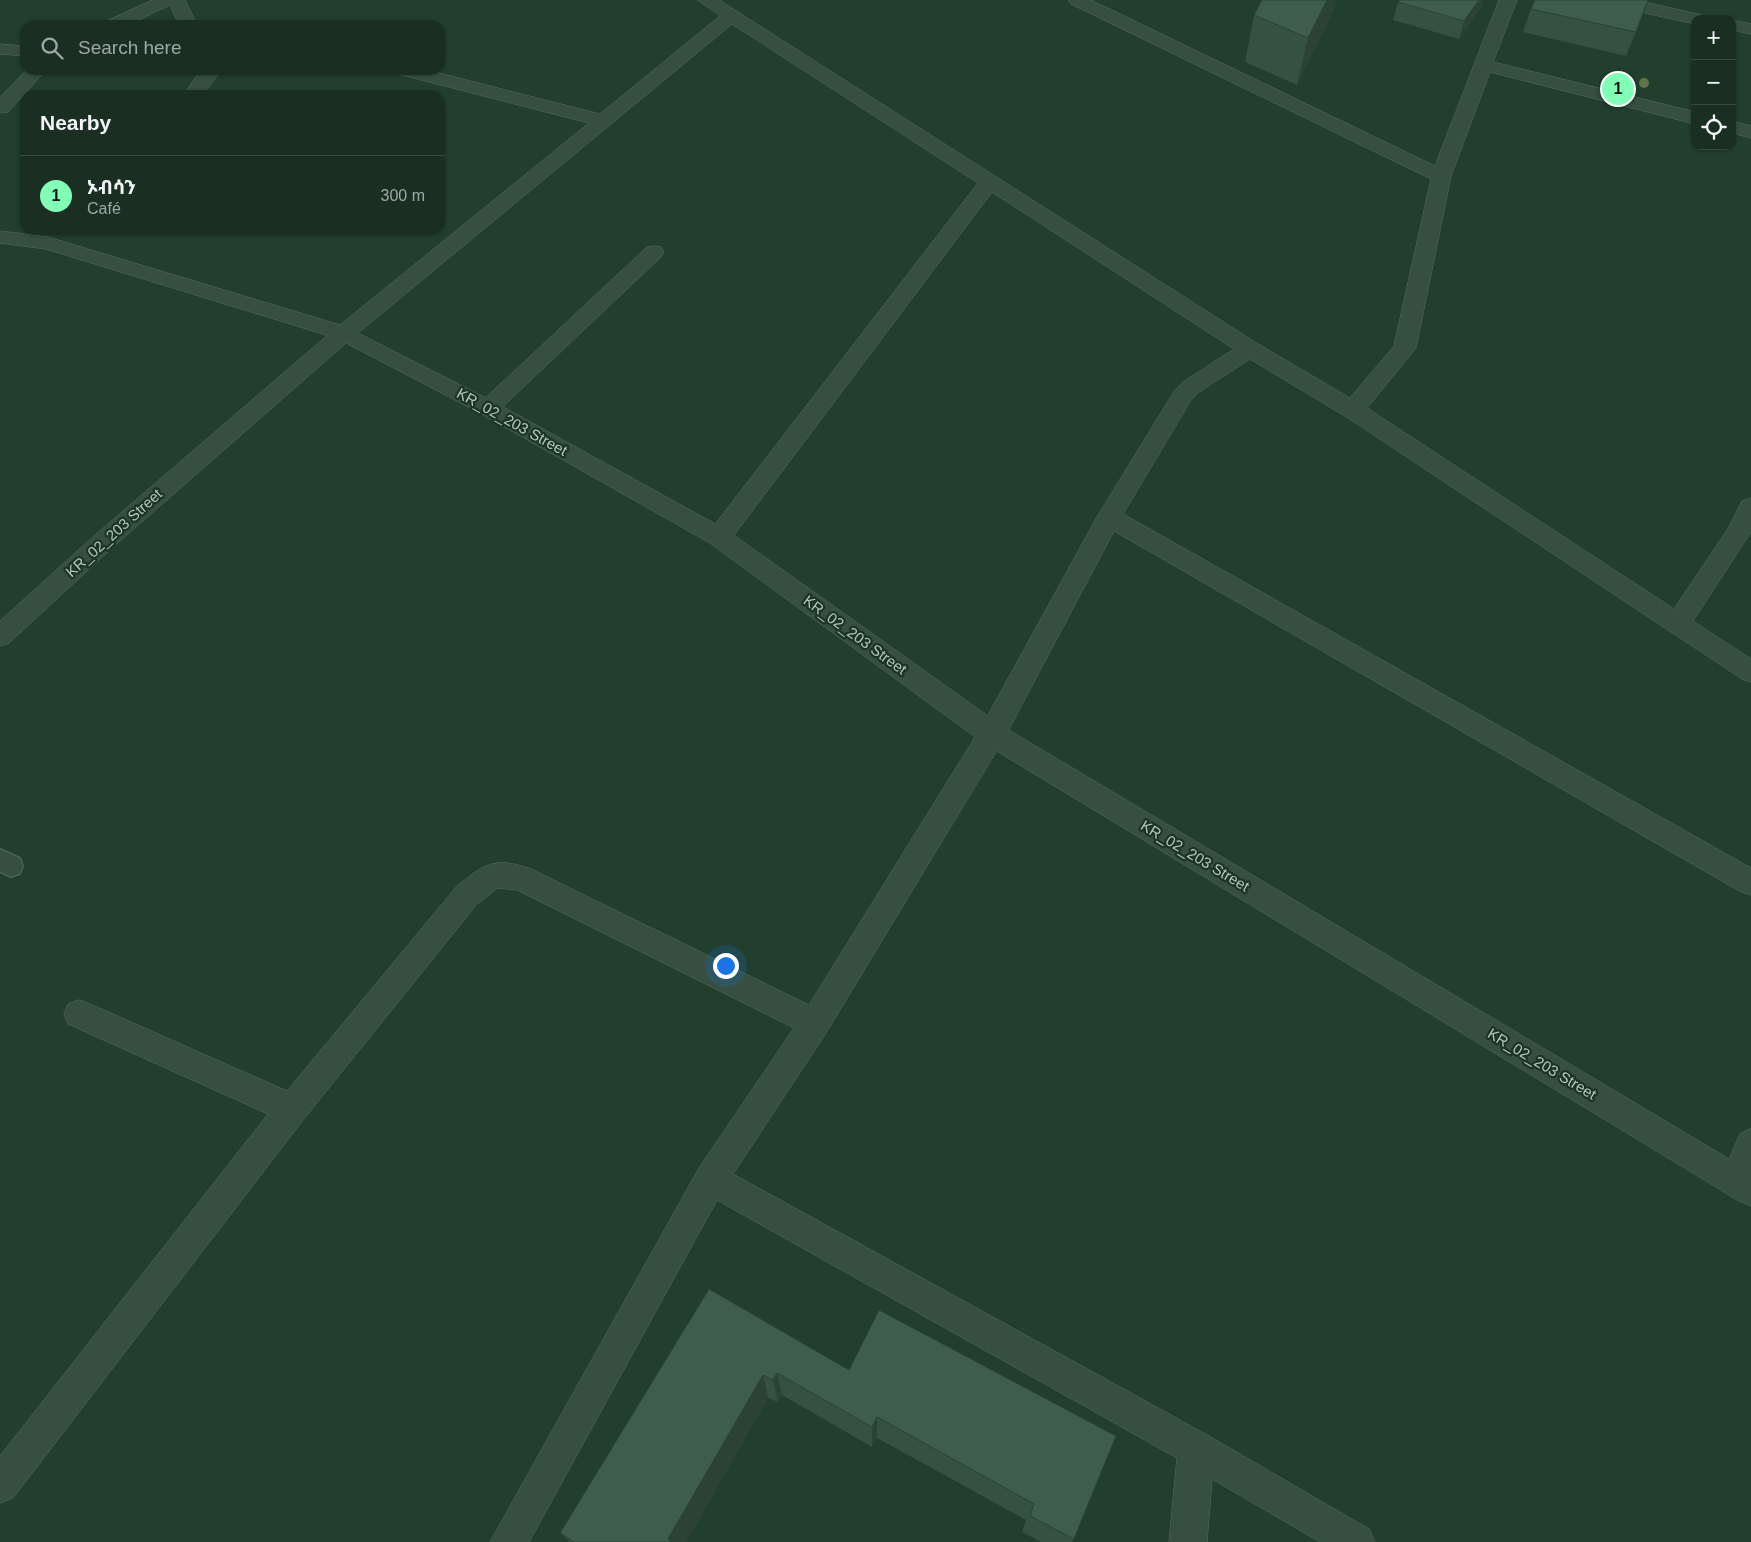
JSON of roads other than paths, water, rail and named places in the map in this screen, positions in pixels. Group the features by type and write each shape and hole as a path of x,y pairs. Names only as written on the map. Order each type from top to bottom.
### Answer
{"street":[{"path":"124,20 167,0"},
{"path":"176,0 186,20"},
{"path":"707,0 1250,349 1353,410 1751,672"},
{"path":"1077,0 1441,176"},
{"path":"1353,410 1406,348 1441,176 1482,64 1508,0"},
{"path":"1611,0 1691,18"},
{"path":"0,238 56,236 344,333 731,16"},
{"path":"1736,27 1751,29"},
{"path":"0,49 20,51"},
{"path":"1482,64 1691,117"},
{"path":"1,108 32,75"},
{"path":"197,90 207,75"},
{"path":"425,75 605,121"},
{"path":"1736,128 1751,132"},
{"path":"719,537 989,183"},
{"path":"488,408 654,252"},
{"name":"KR_02_203 Street","path":"0,636 103,542 344,333 488,408 719,537 992,734 1743,1185"},
{"path":"509,1542 711,1180 815,1023 992,734 1109,517 1182,396 1191,386 1250,349"},
{"path":"1678,624 1740,530 1751,507"},
{"path":"1109,517 1751,883"},
{"path":"0,1485 292,1109 467,895 493,875 521,878 815,1023"},
{"path":"79,1014 292,1109"},
{"path":"1743,1185 1751,1145"},
{"path":"711,1180 1196,1449 1356,1542"},
{"path":"1188,1542 1196,1449"}],"place":[{"name":"ኦብሳን","path":"1618,89"}]}
